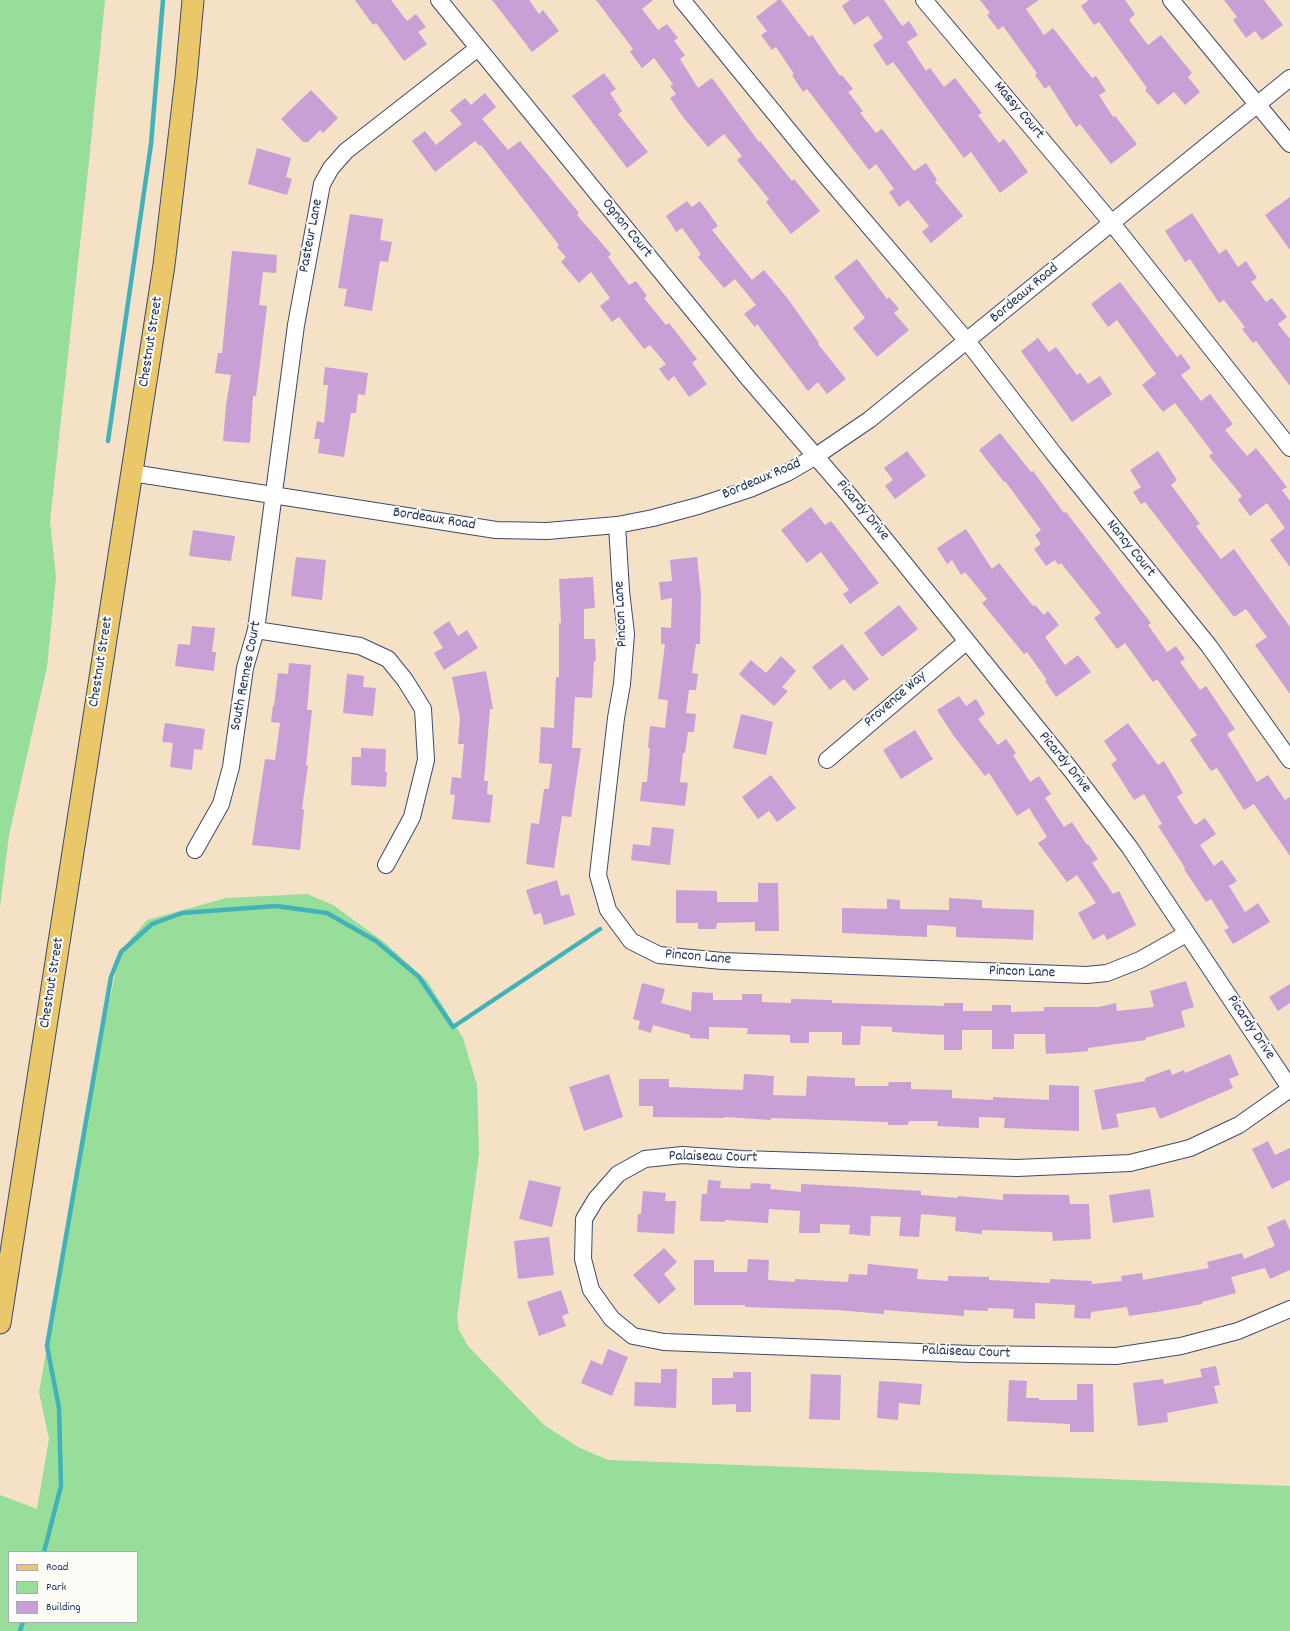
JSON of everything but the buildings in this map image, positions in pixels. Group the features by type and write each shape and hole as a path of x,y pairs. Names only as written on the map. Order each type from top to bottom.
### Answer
{"main road":[{"name":"Chestnut Street","path":"0,1323 164,265 186,78 193,0"}],"street":[{"name":"Ognon Court","path":"439,0 748,378 816,456"},
{"path":"682,0 821,170 967,342"},
{"name":"Massy Court","path":"924,0 1111,222"},
{"path":"1171,0 1290,144"},
{"name":"Pasteur Lane","path":"273,494 296,325 322,184 331,168 346,151 478,48"},
{"name":"Bordeaux Road","path":"132,473 496,530 547,531 617,525 654,518 698,506 750,489 788,473 869,420 967,342 1111,222 1290,78"},
{"path":"1111,222 1290,448"},
{"name":"Nancy Court","path":"967,342 1054,454 1209,646 1290,760"},
{"name":"Picardy Drive","path":"816,456 1071,770 1130,848 1290,1088"},
{"name":"South Rennes Court","path":"195,850 221,804 231,768 245,668 256,630 273,494"},
{"name":"Pincon Lane","path":"617,525 621,591 626,634 622,684 616,718 598,875 608,910 631,941 659,955 722,961 1087,975 1107,973 1140,960 1186,934"},
{"path":"256,630 360,646 388,659 405,680 423,709 426,760 412,817 386,865"},
{"name":"Provence Way","path":"827,760 966,642"},
{"name":"Palaiseau Court","path":"1290,1088 1239,1125 1190,1148 1130,1163 1017,1168 742,1159 682,1155 645,1159 618,1174 596,1200 584,1219 583,1259 591,1290 612,1319 634,1336 664,1342 970,1354 1116,1356 1180,1346 1238,1331 1290,1309"}],"green space":[{"path":"0,0 105,0 50,521 56,577 47,667 9,835 0,907"},
{"path":"307,894 333,905 384,942 427,981 463,1038 477,1085 479,1154 457,1318 459,1330 468,1346 544,1425 578,1447 608,1460 1290,1486 1290,1631 0,1631 0,1495 37,1509 49,1439 39,1392 106,1017 118,961 129,941 147,920 226,898"}],"waterway":[{"path":"108,441 151,144 163,0"},
{"path":"44,1551 61,1486 59,1408 47,1346 111,977 121,952 152,924 182,913 276,906 327,913 376,941 419,977 453,1027 600,929"},
{"path":"20,1631 23,1623"}]}
